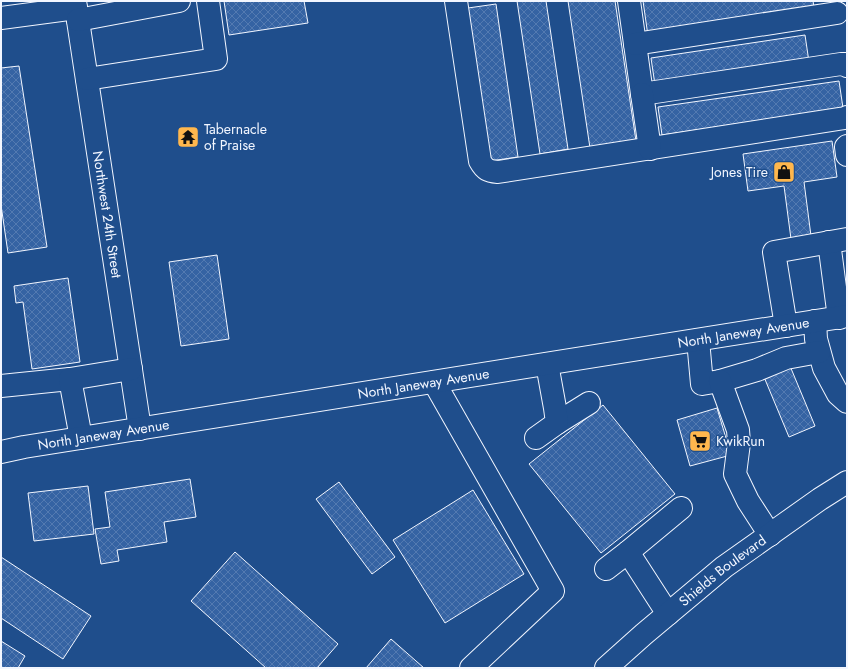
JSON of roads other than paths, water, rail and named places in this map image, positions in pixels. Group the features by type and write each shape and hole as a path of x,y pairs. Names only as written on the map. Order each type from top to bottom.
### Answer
{"main road":[{"path":"1,18 76,9 179,1"},
{"path":"87,79 216,59 208,1"},
{"path":"456,1 480,161 484,168 490,172 650,149 847,117"},
{"path":"629,1 650,149"},
{"path":"635,44 840,8"},
{"name":"Northwest 24th Street","path":"76,9 140,428"},
{"path":"642,94 841,64 846,64 847,66"},
{"path":"847,146 847,155"},
{"path":"786,326 774,252 838,240 843,317"},
{"name":"North Janeway Avenue","path":"1,452 140,428 843,317"},
{"path":"815,321 816,339 824,368 838,394 847,402"},
{"path":"698,340 702,384 720,381 757,370 786,358 819,352"},
{"path":"547,364 557,423"},
{"path":"1,386 131,369"},
{"path":"70,378 81,438"},
{"path":"720,381 738,430 739,443 735,474 748,501 770,535"},
{"path":"434,382 552,591 471,668"},
{"path":"536,438 589,403"},
{"name":"Shields Boulevard","path":"606,668 644,634 724,568 820,499 847,482"},
{"path":"606,569 681,508"},
{"path":"628,552 668,614"}],"place":[{"name":"Tabernacle of Praise","path":"188,137"},
{"name":"Jones Tire","path":"784,172"},
{"name":"KwikRun","path":"700,441"}]}
